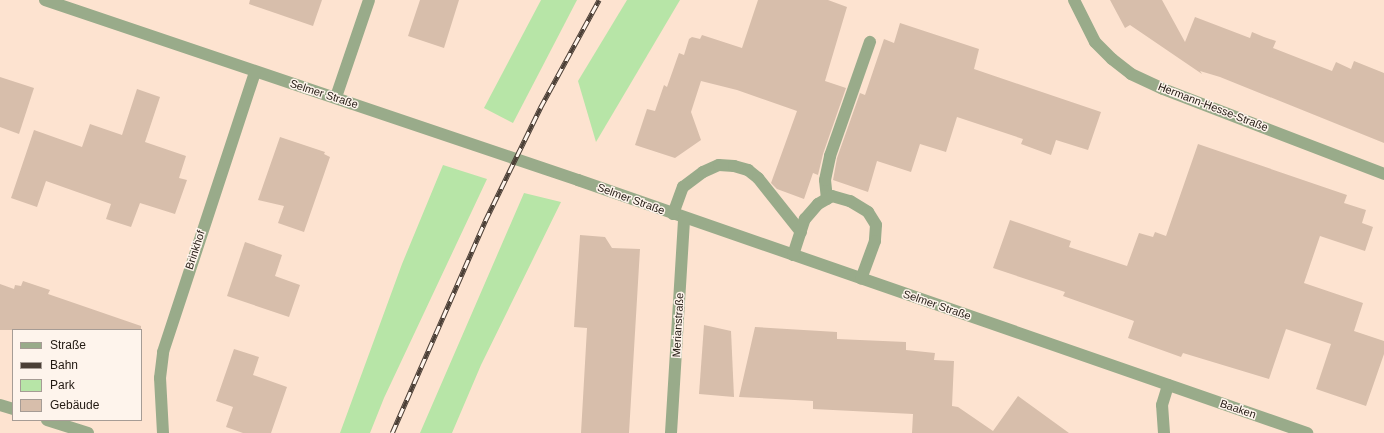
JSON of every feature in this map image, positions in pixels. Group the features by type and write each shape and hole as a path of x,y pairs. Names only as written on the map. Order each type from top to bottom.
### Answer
{"street":[{"name":"Selmer Straße","path":"45,0 76,5 255,72 336,97 1168,385"},
{"path":"336,97 369,0"},
{"name":"Hermann-Hesse-Straße","path":"1074,0 1095,42 1112,59 1132,74 1163,89 1384,174"},
{"path":"827,199 825,180 830,156 870,42"},
{"name":"Brinkhof","path":"163,433 160,378 163,352 255,72"},
{"name":"Merianstraße","path":"671,433 678,216 683,187 703,172 718,166 734,166 748,170 758,178 800,232"},
{"path":"793,255 805,219 818,204 832,196 850,201 868,212 876,225 875,241 861,279"},
{"path":"1164,433 1162,406 1168,385"},
{"name":"Baaken","path":"1168,385 1307,433"},
{"path":"0,405 12,409"},
{"path":"50,421 88,433"}],"green space":[{"path":"541,0 577,0 513,123 484,108"},
{"path":"627,0 680,0 596,142 578,81"},
{"path":"443,165 487,179 384,398 370,433 340,433 402,264"},
{"path":"524,193 561,202 481,365 452,433 420,433"}],"building":[{"path":"250,0 322,0 313,26 249,4"},
{"path":"420,0 459,0 444,48 408,36"},
{"path":"758,0 828,0 847,7 825,81 846,88 823,154 818,175 813,173 804,199 777,189 771,183 797,111 737,90 701,81 691,112 701,140 675,158 635,145 647,109 655,111 664,85 667,87 679,53 684,55 689,39 692,37 700,39 702,35 742,48"},
{"path":"1110,0 1162,0 1185,42 1195,17 1250,38 1252,32 1276,41 1273,48 1332,71 1336,62 1351,69 1354,61 1384,73 1384,143 1220,77 1200,71 1202,74 1130,25 1125,28"},
{"path":"900,23 979,49 974,69 1101,112 1088,150 1056,140 1051,155 1021,144 1023,139 957,117 946,152 920,144 911,172 877,161 868,192 833,180 837,158 860,93 865,95 884,39 894,43"},
{"path":"0,77 34,88 19,134 0,127"},
{"path":"137,89 160,97 145,142 186,156 179,178 187,180 175,214 140,203 131,227 106,219 111,204 46,181 37,207 11,198 34,130 82,147 90,124 122,135"},
{"path":"280,137 325,152 324,154 330,157 304,232 278,223 284,206 258,200"},
{"path":"1198,144 1347,195 1344,203 1366,210 1362,223 1373,227 1365,251 1320,236 1304,283 1363,303 1354,331 1384,341 1384,354 1366,406 1316,389 1331,344 1286,329 1269,379 1183,353 1181,357 1128,338 1134,321 1063,296 1065,292 993,268 1010,220 1071,241 1069,247 1127,266 1139,233 1153,237 1155,232 1166,236"},
{"path":"580,235 605,237 612,248 640,249 629,433 581,433 587,328 574,327"},
{"path":"245,242 282,255 275,276 300,285 289,317 227,296"},
{"path":"23,281 50,290 48,294 141,326 141,329 0,330 0,284 14,289 15,285 21,286"},
{"path":"704,325 731,331 734,397 699,394"},
{"path":"755,327 837,332 837,339 906,342 906,350 935,353 934,360 954,361 952,406 958,407 993,431 1018,396 1069,433 912,433 913,414 813,409 813,401 739,397"},
{"path":"234,349 259,357 253,375 287,387 271,433 243,433 226,427 233,407 216,401"}],"railway":[{"path":"392,433 485,221 540,108 599,0"}]}
